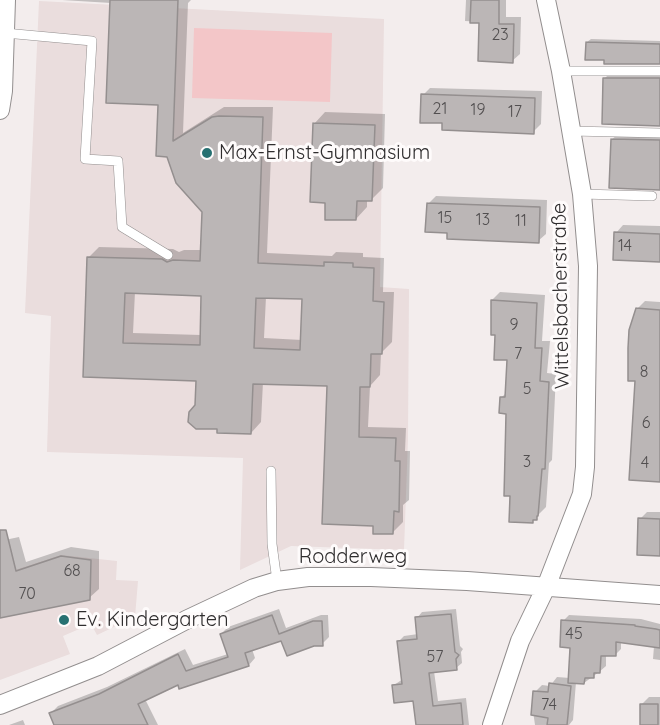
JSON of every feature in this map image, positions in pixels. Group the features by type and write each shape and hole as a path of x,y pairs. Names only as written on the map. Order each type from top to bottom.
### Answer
{"street":[{"path":"0,110 3,91 6,0"},
{"name":"Wittelsbacherstraße","path":"492,725 520,641 546,586 582,494 585,467 588,266 582,194 546,0"},
{"name":"Rodderweg","path":"0,705 98,666 196,615 254,588 277,581 308,576 371,577 546,586 660,595"}],"lane":[{"path":"5,33 92,41 85,159 118,162 122,227 168,255"},
{"path":"561,71 660,71"},
{"path":"571,131 660,133"},
{"path":"582,194 652,196"},
{"path":"271,471 272,544 277,581"}],"shaded area":[{"name":"Max-Ernst-Gymnasium","path":"39,1 384,19 380,287 409,289 408,439 404,550 291,546 240,570 243,458 47,452 51,316 25,313"},
{"path":"194,28 332,33 330,102 192,98"},
{"name":"Ev. Kindergarten","path":"61,555 117,561 116,580 138,581 135,617 97,635 91,624 63,636 70,654 0,680 0,575"}],"building":[{"path":"110,0 178,0 173,141 212,117 263,117 258,263 324,266 324,262 353,263 353,267 374,268 373,301 384,302 382,354 371,354 370,387 360,387 359,437 396,438 395,461 400,461 399,512 394,511 393,534 373,534 373,526 322,524 327,386 253,384 251,434 217,433 217,429 196,429 188,422 189,412 195,405 196,381 83,377 87,257 162,259 167,262 173,260 200,261 202,212 176,183 167,157 156,156 158,105 106,103","holes":["125,293 201,296 200,345 123,343","256,298 302,299 300,350 254,348"]},
{"path":"471,0 499,0 499,24 514,24 513,63 478,61 479,23 470,23"},
{"path":"586,42 660,44 660,64 604,64 604,60 585,60"},
{"path":"603,78 660,78 660,126 602,124"},
{"path":"421,94 535,98 534,134 442,130 442,123 420,123"},
{"path":"313,123 375,125 372,201 357,201 356,220 325,220 325,203 310,202"},
{"path":"611,139 660,140 660,190 609,188"},
{"path":"427,203 540,207 539,243 447,239 447,233 425,232"},
{"path":"614,232 660,234 660,262 613,260"},
{"path":"491,300 537,303 535,348 542,348 540,381 549,382 545,469 542,469 538,516 533,523 509,522 510,496 504,496 506,414 499,413 500,397 505,397 507,360 494,360 495,335 491,335"},
{"path":"636,308 660,310 660,482 629,480 635,381 628,381 628,348 629,330"},
{"path":"638,518 660,519 660,556 637,555"},
{"path":"0,530 6,530 16,571 61,556 91,560 90,600 0,618"},
{"path":"451,614 455,652 459,655 456,659 457,670 429,673 433,706 461,703 463,725 416,725 413,701 394,703 392,685 402,684 397,641 417,639 415,617"},
{"path":"272,615 279,634 313,621 322,621 323,646 314,646 287,656 281,641 245,653 249,666 179,689 178,685 138,704 148,725 54,725 49,713 99,694 178,654 186,671 228,657 220,634"},
{"path":"561,620 635,625 660,630 660,648 616,642 616,656 601,656 600,673 594,673 594,678 585,678 584,684 568,683 570,648 560,647"},
{"path":"549,683 571,686 567,725 547,725 548,718 531,715 533,691 548,692"},
{"path":"640,704 658,704 658,725 640,725"}],"place":[{"name":"Max-Ernst-Gymnasium","path":"207,153"},
{"name":"Ev. Kindergarten","path":"64,620"}]}
